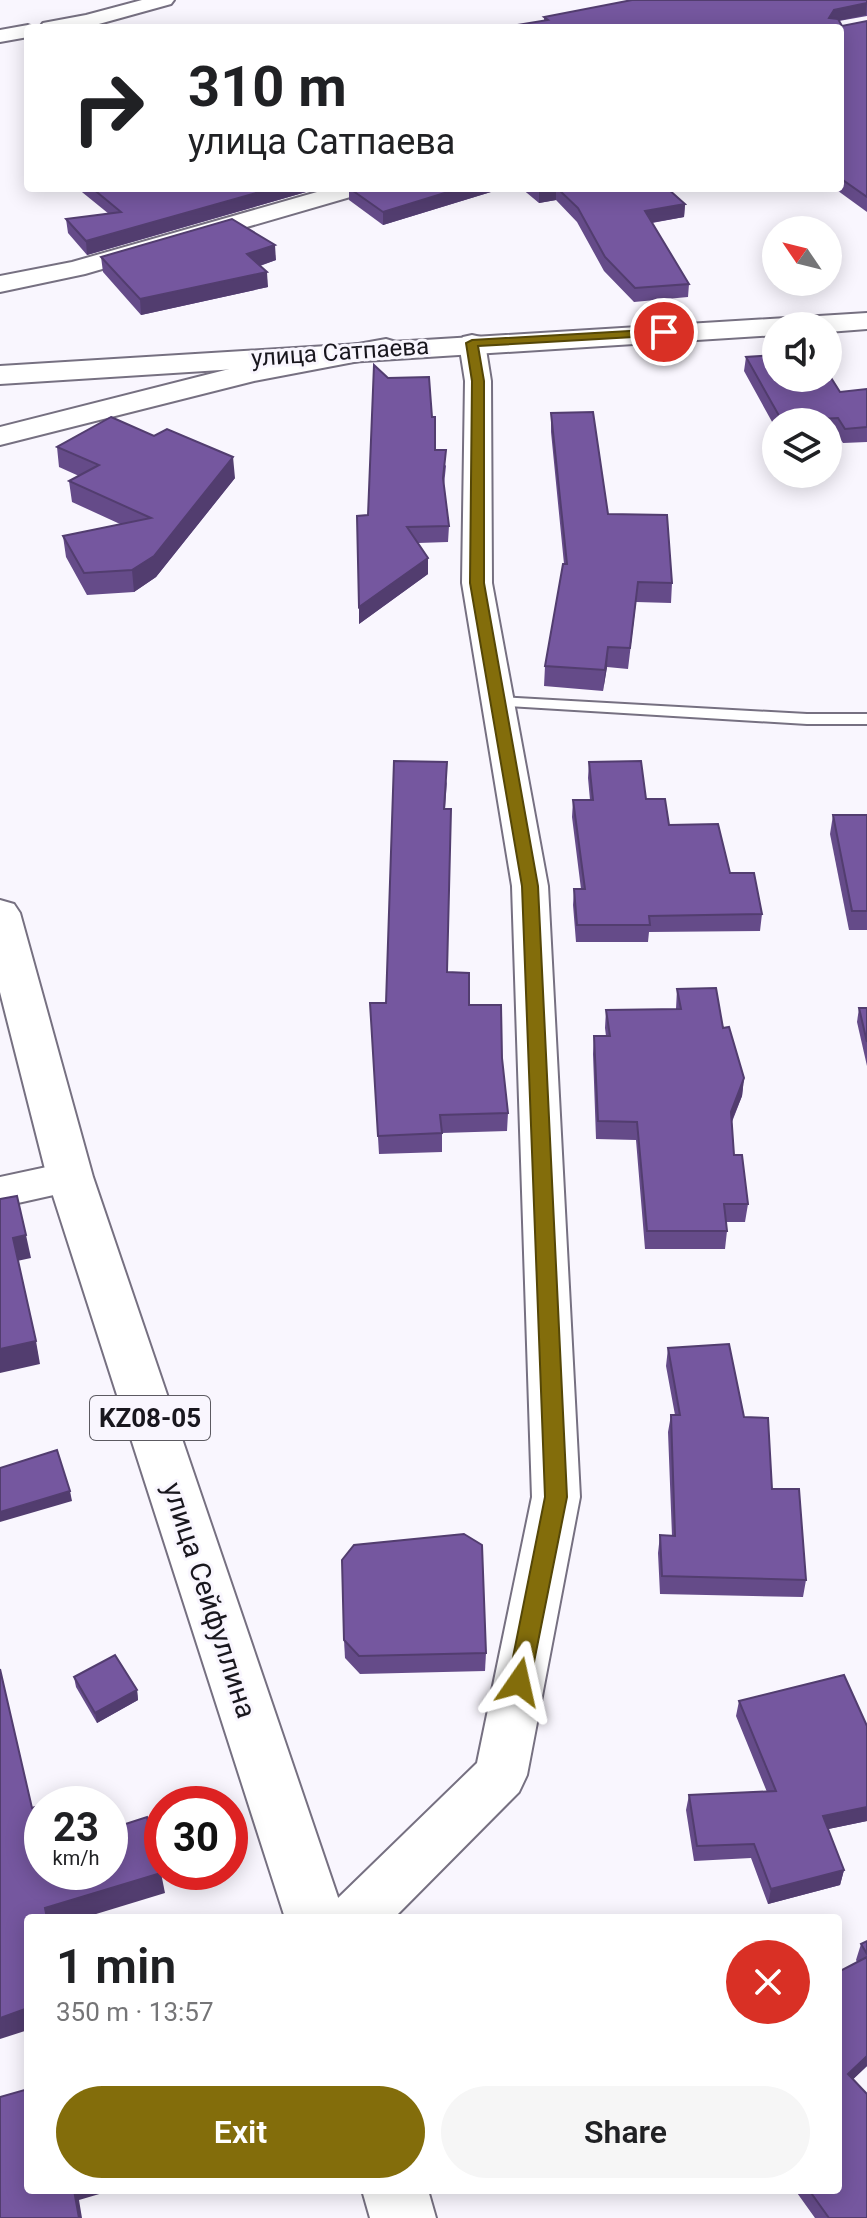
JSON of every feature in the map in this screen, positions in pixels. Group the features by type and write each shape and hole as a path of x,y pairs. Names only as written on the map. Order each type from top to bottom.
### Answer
{"main road":[{"name":"улица Сатпаева","path":"842,322 867,321"},
{"name":"улица Сатпаева","path":"0,375 386,348 762,327"},
{"path":"0,436 253,372 386,348"},
{"name":"улица Сейфуллина","path":"0,913 70,1177 314,1914"},
{"path":"396,2194 403,2218"}],"street":[{"path":"56,24 112,0"},
{"path":"70,24 164,0"},
{"path":"0,36 24,32"},
{"path":"0,284 76,269 342,192"},
{"path":"360,1914 501,1775 556,1497 530,886 477,583 478,381 472,343"},
{"path":"0,1192 70,1177"}],"lane":[{"path":"498,702 807,719 867,719"}],"building":[{"path":"632,0 867,0 867,3 834,10 829,18 838,19 841,24 523,24 548,20 544,17"},
{"path":"867,21 867,197 844,181 844,26"},
{"path":"97,192 260,192 86,241 66,219 121,212"},
{"path":"355,192 448,192 383,212"},
{"path":"561,192 672,192 685,204 645,211 689,284 635,288 605,257 578,208"},
{"path":"232,219 275,245 247,254 267,272 140,299 101,257"},
{"path":"762,356 762,385 746,357"},
{"path":"374,365 388,378 429,377 432,417 435,417 435,450 446,450 443,478 449,526 407,527 428,558 359,607 357,516 368,515"},
{"path":"867,389 867,427 845,429 842,408 775,408 766,392"},
{"path":"593,412 608,514 667,515 672,583 638,582 630,648 608,647 605,670 545,666 563,564 567,564 551,413"},
{"path":"111,417 154,436 167,429 233,457 154,556 132,570 84,573 63,536 151,518 69,481 99,465 57,447"},
{"path":"394,761 447,762 444,809 451,809 447,972 469,973 469,1005 501,1005 502,1058 508,1113 440,1115 442,1133 378,1136 370,1003 386,1003"},
{"path":"641,761 646,799 665,799 669,825 718,824 730,873 754,873 762,914 649,916 650,925 577,925 574,889 585,889 573,800 593,800 589,762"},
{"path":"833,815 867,815 867,911 852,911"},
{"path":"716,988 723,1028 729,1027 744,1078 731,1112 734,1155 742,1155 748,1204 724,1204 727,1231 647,1231 637,1122 598,1121 594,1036 610,1036 606,1010 681,1009 677,989"},
{"path":"859,1008 867,1008 867,1042"},
{"path":"17,1196 26,1235 13,1238 36,1341 0,1349 0,1199"},
{"path":"729,1344 744,1417 768,1418 772,1489 799,1489 806,1580 662,1576 660,1535 675,1536 671,1415 680,1415 668,1348"},
{"path":"57,1450 70,1491 0,1512 0,1468"},
{"path":"464,1534 482,1545 486,1653 359,1656 344,1640 342,1560 354,1545"},
{"path":"115,1655 137,1690 95,1713 74,1677"},
{"path":"0,1669 27,1786 24,1786 24,1890 105,1890 45,1908 46,1914 24,1914 24,2009 0,2018"},
{"path":"844,1675 867,1726 867,1807 823,1816 844,1870 771,1889 754,1844 697,1846 689,1795 776,1791 739,1701"},
{"path":"144,1818 144,1878 128,1883 128,1823"},
{"path":"867,1957 867,2056 848,2074 867,2094 867,2218 829,2218 812,2194 842,2194 842,1970"},
{"path":"24,2090 24,2194 75,2194 79,2218 0,2218 0,2097"}],"route":[{"path":"519,1682 556,1497 530,886 477,583 478,381 472,343 664,332"}]}
